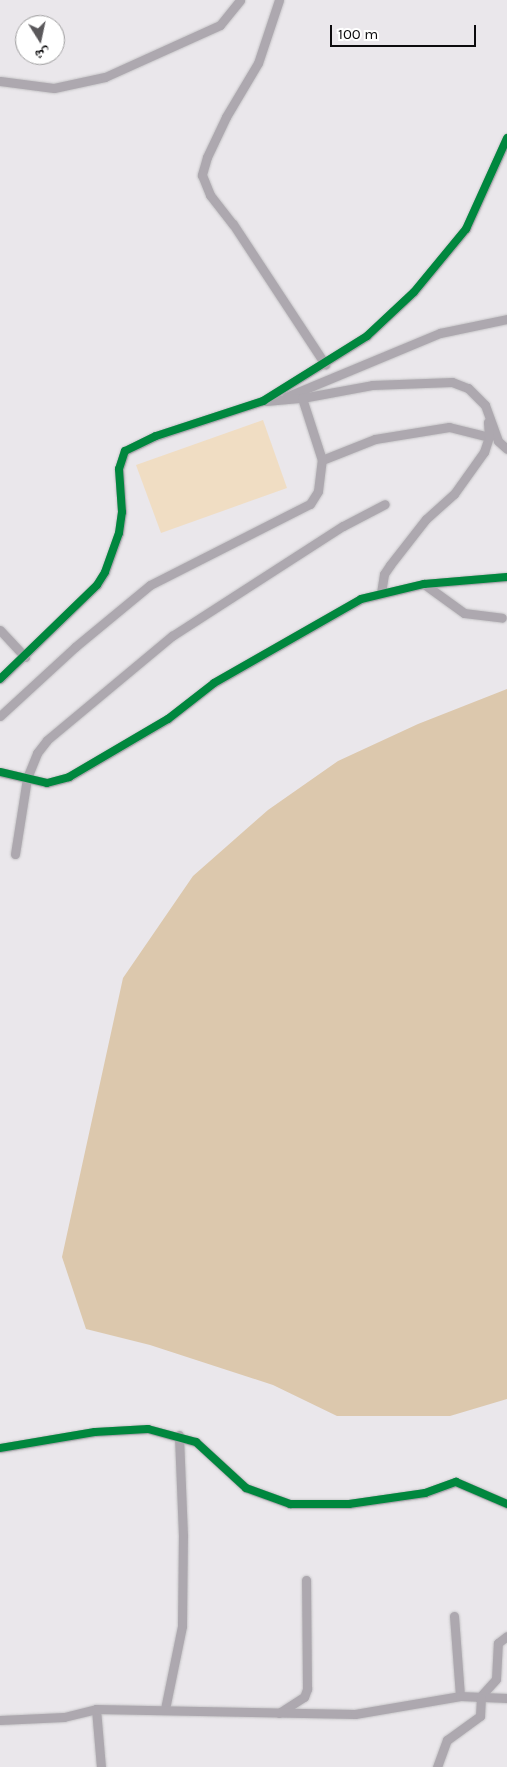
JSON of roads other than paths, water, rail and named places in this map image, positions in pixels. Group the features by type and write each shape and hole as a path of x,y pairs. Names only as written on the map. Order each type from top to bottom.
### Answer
{"street":[{"path":"0,81 54,88 105,77 220,25 240,0"},
{"path":"279,0 258,63 226,117 206,157 202,175 210,195 233,224 325,364"},
{"path":"0,679 25,657 97,585 105,572 119,533 122,512 119,470 125,451 156,436 263,401 325,364 389,317 435,269 466,229 507,138"},
{"path":"280,400 440,333 507,319"},
{"path":"263,401 302,398 372,385 442,382 460,384 485,405 498,441 507,449"},
{"path":"0,716 74,647 150,585 310,504 318,491 322,460 302,398"},
{"path":"380,593 384,574 390,565 426,519 463,482 484,452 489,437 485,405"},
{"path":"322,460 375,439 449,427 489,437"},
{"path":"15,854 27,778 37,753 47,740 172,636 343,526 384,504"},
{"path":"0,772 55,784 69,778 168,719 214,683 361,599 424,584 507,577"},
{"path":"424,584 464,613 502,618"},
{"path":"0,630 25,657"},
{"path":"0,1448 129,1428 179,1435 204,1448 246,1488 290,1504 349,1504 425,1493 456,1482 507,1504"},
{"path":"165,1709 182,1626 183,1536 179,1435"},
{"path":"279,1713 297,1702 307,1689 306,1580"},
{"path":"454,1616 460,1696"},
{"path":"436,1767 447,1740 480,1716 480,1698 496,1680 498,1643 507,1636"},
{"path":"0,1720 64,1717 96,1709 355,1714 460,1696 507,1698"},
{"path":"96,1709 101,1767"}]}
